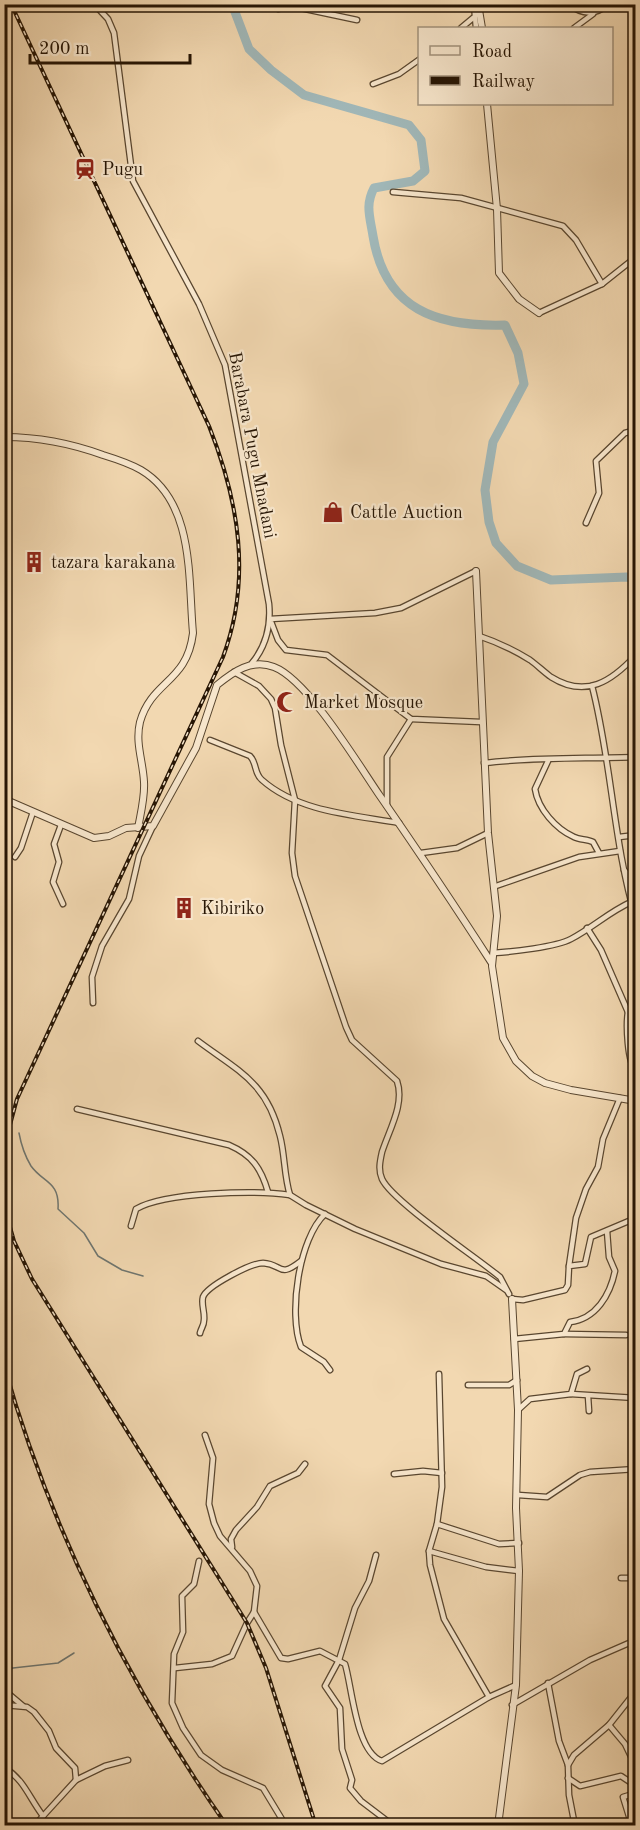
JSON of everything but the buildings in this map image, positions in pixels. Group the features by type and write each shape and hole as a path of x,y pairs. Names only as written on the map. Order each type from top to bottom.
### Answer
{"street":[{"name":"Barabara Pugu Mnadani","path":"94,4 108,19 114,33 134,181 200,304 225,365 265,571 270,619 266,639 252,663"},
{"path":"263,4 278,9 291,6 357,20"},
{"path":"476,6 491,4"},
{"path":"568,4 593,14"},
{"path":"575,27 609,4"},
{"path":"476,6 474,18 476,27"},
{"path":"476,6 482,27"},
{"path":"462,27 474,18"},
{"path":"373,84 399,74 418,61"},
{"path":"487,105 497,209 499,273 519,299 539,313 602,284 636,257"},
{"path":"393,192 444,195 563,226 576,240 602,284"},
{"path":"586,523 599,493 596,461 625,433 636,430"},
{"path":"4,436 48,439 79,446 143,470 167,492 182,528 194,633 189,657 151,698 141,721 137,740 143,771 144,798 138,828"},
{"path":"481,722 411,719 327,655 286,650 278,640 270,619 375,613 402,608 476,571 481,722 488,833 496,886 497,916 491,962 503,1038 521,1067 532,1076 556,1087 636,1101"},
{"path":"479,636 519,653 558,681 592,686 609,680 636,655"},
{"path":"93,1003 92,976 102,946 129,899 139,856 153,826 199,742 217,685 234,672 252,663 272,666 284,672 309,697 335,730 421,853 491,962"},
{"path":"234,672 258,686 271,699 295,800 292,853 295,876 346,1027 352,1040 397,1081 400,1090 398,1106 379,1162 381,1177 399,1198 500,1277 511,1296 518,1410 519,1571 516,1685 498,1826"},
{"path":"592,686 606,758 622,866 636,919"},
{"path":"387,806 387,757 411,719"},
{"path":"210,740 250,756 259,778 295,800 334,812 399,823"},
{"path":"484,763 514,760 548,761 636,757"},
{"path":"548,761 535,789 542,807 551,819 570,835 593,842 599,853"},
{"path":"4,799 94,838 110,836 126,828 153,826"},
{"path":"15,857 21,848 33,812"},
{"path":"62,825 54,844 59,858 53,882 63,904"},
{"path":"421,853 457,848 488,833"},
{"path":"619,837 636,835"},
{"path":"496,886 599,853 620,850"},
{"path":"622,866 636,884"},
{"path":"493,953 517,952 562,942 631,902"},
{"path":"587,928 601,950 628,1012 628,1045 631,1067 636,1071"},
{"path":"628,1012 636,999"},
{"path":"198,1041 243,1072 259,1088 280,1136 290,1195"},
{"path":"131,1226 136,1209 153,1202 268,1192 290,1195 325,1214 441,1264 486,1276 511,1296 523,1300 565,1290 568,1285 576,1218 586,1189 598,1167 603,1138 620,1098"},
{"path":"77,1109 229,1145 257,1164 268,1192"},
{"path":"325,1214 312,1228 298,1274 296,1319 299,1341 306,1353 324,1362 330,1370"},
{"path":"569,1266 585,1264 591,1237 636,1218"},
{"path":"564,1334 570,1322 582,1320 597,1309 606,1297 615,1271 609,1257 607,1231"},
{"path":"200,1333 205,1323 202,1300 209,1289 248,1266 263,1263 278,1270 287,1270 303,1259"},
{"path":"514,1339 564,1334 626,1335"},
{"path":"571,1394 577,1374 587,1369"},
{"path":"439,1374 441,1499 429,1551 440,1608 489,1697"},
{"path":"468,1385 509,1385 515,1383 517,1379"},
{"path":"518,1410 530,1399 571,1394 636,1398"},
{"path":"588,1396 589,1411"},
{"path":"175,1668 212,1664 229,1658 255,1612 257,1586 250,1571 232,1547 220,1536 210,1512 208,1491 213,1458 205,1435"},
{"path":"232,1547 231,1539 236,1530 257,1507 270,1486 298,1473 305,1464"},
{"path":"518,1495 547,1497 580,1475 590,1472 636,1469"},
{"path":"394,1474 423,1471 442,1473"},
{"path":"437,1524 499,1544 519,1543"},
{"path":"429,1551 486,1567 519,1571"},
{"path":"376,1555 369,1581 355,1608 339,1660 325,1686 340,1708 342,1749 352,1780 350,1788 386,1820"},
{"path":"199,1561 194,1584 182,1596 183,1632 175,1650 172,1703 187,1737 201,1755 222,1770 260,1785 277,1807 286,1826"},
{"path":"621,1578 636,1578"},
{"path":"255,1612 281,1658 288,1659 316,1650 339,1660 346,1667 358,1723 372,1754 382,1761 489,1697 516,1685"},
{"path":"512,1706 590,1660 636,1640"},
{"path":"548,1683 559,1741 568,1765 575,1826"},
{"path":"4,1690 30,1709 45,1725 56,1748 75,1768 76,1780"},
{"path":"568,1765 574,1755 609,1725 636,1691"},
{"path":"4,1705 23,1706"},
{"path":"609,1725 625,1744 636,1767"},
{"path":"34,1826 76,1780 105,1766 128,1760"},
{"path":"4,1767 21,1779 29,1797 43,1816"},
{"path":"568,1778 580,1785 621,1776 635,1786 633,1794 623,1797 632,1826"}],"waterway":[{"path":"235,4 235,12 249,49 271,70 304,95 409,125 421,140 425,171 413,181 374,188 369,206 373,236 379,261 389,281 402,297 418,309 437,317 480,325 505,325 518,353 524,384 493,442 485,490 489,522 496,543 517,566 551,580 627,577 636,580"},
{"path":"19,1133 31,1166 54,1188 58,1209 84,1233 98,1256 122,1270 143,1276"},
{"path":"4,1669 58,1663 74,1653"}],"railway":[{"path":"4,1147 17,1099 223,657 232,628 239,570 238,541 228,483 209,426 11,4"},
{"path":"4,1206 14,1241 32,1279 247,1623 266,1668 316,1826"},
{"path":"4,1365 44,1487 96,1604 157,1718 227,1826"}],"place":[{"name":"Pugu","path":"85,169"},
{"name":"Cattle Auction","path":"333,512"},
{"name":"tazara karakana","path":"34,562"},
{"name":"Market Mosque","path":"287,702"},
{"name":"Kibiriko","path":"184,908"}]}
